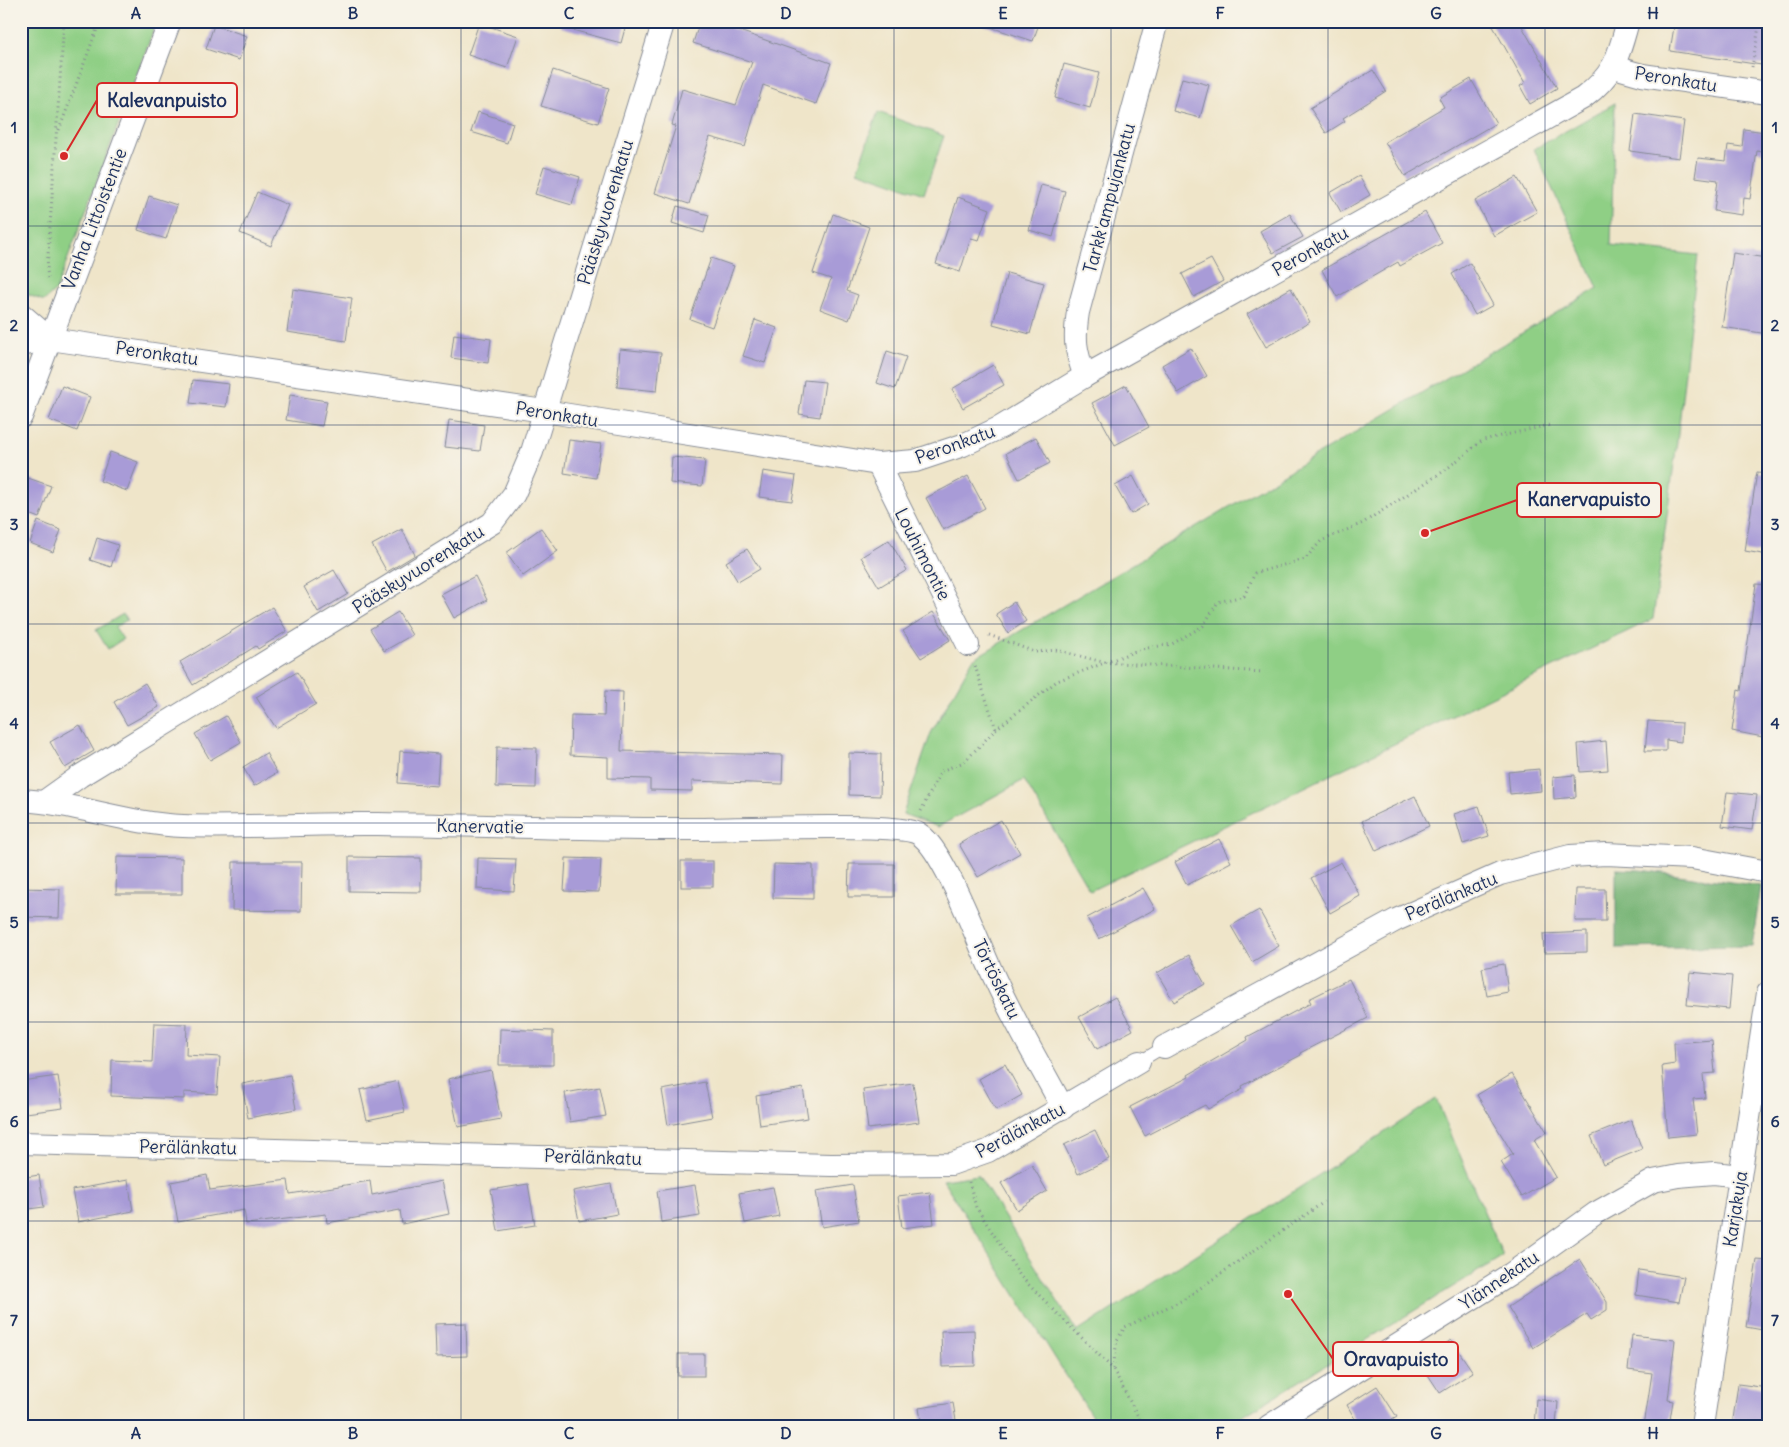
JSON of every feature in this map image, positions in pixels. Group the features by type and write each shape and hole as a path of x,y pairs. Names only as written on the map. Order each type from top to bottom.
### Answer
{"street":[{"name":"Vanha Littoistentie","path":"21,417 59,311 170,21"},
{"name":"Pääskyvuorenkatu","path":"45,801 80,776 492,523 514,494 532,452 664,21"},
{"name":"Tarkk'ampujankatu","path":"1085,376 1076,354 1075,333 1078,312 1157,21"},
{"path":"1614,67 1628,21"},
{"name":"Peronkatu","path":"21,344 50,339 544,411 878,464 915,461 963,445 1001,427 1085,376 1583,98 1600,86 1614,67 1642,75 1758,91"},
{"path":"21,314 50,339"},
{"name":"Louhimontie","path":"878,464 968,645"},
{"name":"Kanervatie","path":"21,800 45,801 122,819 182,826 376,824 665,830 864,828 912,830"},
{"name":"Törtöskatu","path":"912,830 922,835 933,850 960,899 995,980 1063,1108"},
{"name":"Perälänkatu","path":"1164,1047 1396,920 1500,874 1570,856 1606,854 1692,858 1768,872"},
{"name":"Karjakuja","path":"1702,1426 1768,993"},
{"name":"Perälänkatu","path":"21,1143 831,1165 951,1164 988,1151 1138,1062"},
{"name":"Ylännekatu","path":"1270,1426 1511,1274 1596,1213 1653,1181 1678,1176 1714,1173 1740,1176"}],"lane":[{"path":"1138,1062 1164,1047"}],"path":[{"path":"59,311 51,295 47,270 58,133 64,21"},
{"path":"58,133 100,21"},
{"path":"1758,91 1760,21"},
{"path":"912,830 941,771 964,762 996,729 1057,682 1102,662 1141,649 1172,644 1203,626 1218,602 1244,596 1255,573 1305,559 1321,541 1363,523 1444,471 1483,440 1550,425"},
{"path":"959,625 1034,652 1056,650 1102,662 1264,672"},
{"path":"968,645 996,729"},
{"path":"963,1160 976,1207 1021,1276 1114,1369 1144,1426"},
{"path":"1114,1369 1117,1340 1125,1327 1183,1300 1324,1202"}],"green space":[{"path":"21,21 157,21 56,290 44,301 21,292"},
{"path":"1615,103 1611,245 1698,255 1678,434 1653,619 1090,891 1024,780 938,827 903,814 931,733 973,659 1598,288 1534,149"},
{"path":"878,112 944,136 924,194 857,171"},
{"path":"123,614 127,620 115,627 123,639 108,649 96,630"},
{"path":"1616,869 1640,870 1761,886 1752,946 1616,948"},
{"path":"1436,1099 1503,1256 1227,1426 1098,1426 943,1180 978,1175 1077,1332"}],"building":[{"path":"562,21 627,21 621,43 561,27"},
{"path":"700,21 711,21 831,63 816,104 763,85 745,147 710,137 689,204 655,193 676,126 672,125 682,89 736,105 752,62 693,43"},
{"path":"984,21 1040,21 1033,41 984,25"},
{"path":"1490,21 1519,21 1557,88 1530,104 1520,86 1525,83"},
{"path":"1675,21 1726,21 1768,28 1768,66 1670,51"},
{"path":"479,23 518,36 507,68 468,55"},
{"path":"214,25 247,36 239,60 206,49"},
{"path":"1064,64 1099,73 1090,108 1055,98"},
{"path":"553,70 609,88 598,123 541,106"},
{"path":"1373,70 1386,91 1343,118 1345,121 1326,133 1310,108"},
{"path":"1182,78 1209,85 1200,118 1173,111"},
{"path":"1471,79 1496,123 1405,176 1385,142 1444,107 1439,98"},
{"path":"478,112 513,123 507,143 471,132"},
{"path":"1635,114 1684,121 1679,158 1630,151"},
{"path":"1744,129 1765,132 1762,152 1757,151 1750,199 1744,198 1742,215 1714,211 1718,180 1695,177 1698,158 1726,161 1728,145 1742,147"},
{"path":"544,166 580,177 572,205 535,194"},
{"path":"1359,176 1370,195 1341,212 1330,193"},
{"path":"1517,177 1537,212 1494,236 1475,201"},
{"path":"1041,185 1065,191 1053,237 1029,230"},
{"path":"257,192 288,205 271,246 240,233"},
{"path":"149,196 177,205 166,239 138,230"},
{"path":"958,197 990,209 979,240 971,238 960,272 936,264"},
{"path":"677,206 709,215 704,233 672,223"},
{"path":"1425,212 1442,243 1400,266 1398,262 1337,297 1322,270"},
{"path":"833,214 869,227 847,291 858,295 849,320 820,309 831,279 813,273"},
{"path":"1290,214 1303,237 1273,253 1260,231"},
{"path":"1733,253 1768,258 1768,334 1722,327"},
{"path":"711,258 734,266 712,327 690,319"},
{"path":"1211,259 1223,281 1194,297 1182,274"},
{"path":"1470,263 1493,305 1475,315 1452,274"},
{"path":"1007,273 1044,283 1030,334 993,324"},
{"path":"1291,288 1310,322 1266,347 1247,314"},
{"path":"293,289 352,298 346,341 287,332"},
{"path":"755,320 777,328 765,363 743,356"},
{"path":"454,334 491,339 488,363 451,358"},
{"path":"1191,348 1207,376 1178,393 1162,365"},
{"path":"620,349 661,353 657,391 617,387"},
{"path":"887,351 906,357 895,389 877,383"},
{"path":"993,365 1004,385 963,408 952,389"},
{"path":"193,380 229,384 226,407 190,403"},
{"path":"804,380 825,382 820,417 799,414"},
{"path":"1126,385 1149,427 1115,445 1092,403"},
{"path":"62,386 90,397 77,431 49,420"},
{"path":"290,395 327,401 322,426 286,420"},
{"path":"449,420 484,425 480,451 445,447"},
{"path":"1036,437 1050,463 1019,479 1006,453"},
{"path":"569,440 601,444 596,478 564,473"},
{"path":"110,452 138,462 127,491 100,481"},
{"path":"672,457 705,460 702,486 670,483"},
{"path":"763,471 796,476 792,501 759,497"},
{"path":"1757,472 1768,473 1768,555 1745,551"},
{"path":"968,476 985,508 943,530 926,498"},
{"path":"1133,476 1148,504 1131,514 1115,486"},
{"path":"28,478 51,486 39,518 21,511 21,497"},
{"path":"38,521 61,530 53,552 30,543"},
{"path":"541,528 558,551 523,576 506,553"},
{"path":"402,529 415,555 387,572 372,545"},
{"path":"97,538 118,545 111,567 90,560"},
{"path":"889,540 907,570 879,587 861,557"},
{"path":"747,549 760,569 738,582 726,562"},
{"path":"334,570 348,594 318,612 304,587"},
{"path":"475,576 487,600 454,618 441,594"},
{"path":"1756,584 1768,585 1768,738 1732,731 1738,690 1741,691"},
{"path":"1014,602 1026,621 1008,633 996,614"},
{"path":"272,607 287,631 258,649 256,646 193,685 180,662"},
{"path":"398,612 412,635 384,651 370,629"},
{"path":"933,612 950,640 921,658 903,631"},
{"path":"297,672 316,704 276,728 256,697"},
{"path":"145,683 159,707 127,725 114,702"},
{"path":"605,691 623,692 621,751 783,755 782,784 692,781 692,791 650,790 650,779 608,778 608,757 570,755 571,715 604,716"},
{"path":"226,716 241,742 210,760 195,734"},
{"path":"1648,721 1682,723 1681,742 1666,740 1666,751 1645,751"},
{"path":"80,725 94,751 65,768 50,742"},
{"path":"1606,741 1608,770 1580,772 1578,744"},
{"path":"497,747 537,748 536,788 496,787"},
{"path":"400,751 439,754 437,786 398,783"},
{"path":"266,753 277,773 254,786 243,767"},
{"path":"849,753 881,754 880,796 849,795"},
{"path":"1539,769 1541,791 1510,794 1508,772"},
{"path":"1575,775 1576,797 1554,799 1553,777"},
{"path":"1727,792 1757,795 1752,830 1722,826"},
{"path":"1415,796 1429,826 1376,851 1362,821"},
{"path":"1479,806 1489,836 1463,844 1454,814"},
{"path":"1001,820 1020,853 978,877 959,844"},
{"path":"1219,839 1231,862 1187,885 1175,862"},
{"path":"117,857 182,858 182,894 116,894"},
{"path":"349,857 421,858 421,892 349,891"},
{"path":"478,858 516,859 514,891 477,889"},
{"path":"566,858 601,859 599,892 564,891"},
{"path":"681,861 713,861 713,887 681,887"},
{"path":"233,862 302,862 301,911 232,910"},
{"path":"1341,862 1360,896 1330,913 1311,878"},
{"path":"774,864 813,865 813,899 773,898"},
{"path":"849,864 894,864 894,897 848,897"},
{"path":"21,888 60,889 59,918 21,917"},
{"path":"1143,888 1155,909 1099,939 1087,918"},
{"path":"1576,889 1605,889 1606,921 1575,921"},
{"path":"1259,910 1279,946 1252,962 1231,926"},
{"path":"1587,932 1587,952 1544,953 1543,934"},
{"path":"1189,955 1205,984 1174,1002 1157,973"},
{"path":"1504,964 1508,992 1487,996 1482,968"},
{"path":"1690,972 1732,976 1729,1009 1687,1005"},
{"path":"1349,979 1368,1018 1300,1053 1301,1055 1242,1086 1243,1089 1208,1109 1205,1105 1145,1136 1130,1107 1189,1077 1188,1075 1248,1040 1247,1037 1311,1003 1309,999"},
{"path":"1115,997 1133,1030 1097,1049 1079,1017"},
{"path":"154,1023 187,1024 186,1055 220,1057 217,1094 184,1092 184,1099 111,1096 112,1060 152,1062"},
{"path":"500,1029 553,1031 553,1065 499,1065"},
{"path":"1712,1040 1715,1073 1703,1074 1705,1098 1693,1099 1697,1134 1668,1137 1662,1066 1675,1064 1674,1043"},
{"path":"1005,1064 1022,1095 996,1110 979,1079"},
{"path":"491,1070 501,1119 458,1127 448,1079"},
{"path":"1512,1074 1547,1132 1534,1140 1556,1177 1522,1197 1501,1162 1513,1154 1477,1095"},
{"path":"290,1075 296,1109 248,1118 242,1084"},
{"path":"58,1076 63,1108 26,1113 21,1081"},
{"path":"398,1081 405,1112 367,1120 360,1090"},
{"path":"705,1082 712,1117 668,1125 662,1090"},
{"path":"913,1083 919,1122 868,1129 863,1090"},
{"path":"600,1087 606,1116 570,1122 565,1093"},
{"path":"803,1088 808,1118 760,1125 756,1096"},
{"path":"1631,1120 1642,1149 1603,1165 1591,1136"},
{"path":"1095,1130 1109,1159 1078,1174 1064,1145"},
{"path":"1032,1165 1047,1191 1017,1210 1001,1183"},
{"path":"39,1175 44,1207 21,1210 21,1178"},
{"path":"207,1175 210,1190 288,1180 290,1194 370,1181 372,1195 442,1181 449,1214 402,1224 400,1210 327,1223 326,1214 246,1224 244,1210 178,1222 171,1182"},
{"path":"128,1180 133,1211 78,1222 72,1190"},
{"path":"528,1184 535,1225 498,1231 491,1190"},
{"path":"611,1184 617,1214 579,1221 573,1191"},
{"path":"695,1185 700,1216 661,1222 657,1191"},
{"path":"853,1185 859,1221 822,1227 816,1191"},
{"path":"773,1187 779,1216 745,1223 739,1193"},
{"path":"930,1192 934,1224 902,1228 898,1196"},
{"path":"1580,1259 1607,1302 1607,1310 1591,1320 1587,1314 1533,1348 1508,1307"},
{"path":"1757,1260 1768,1261 1768,1331 1746,1327"},
{"path":"1639,1270 1684,1277 1679,1302 1636,1295"},
{"path":"466,1323 467,1356 436,1357 435,1324"},
{"path":"974,1330 975,1366 942,1367 941,1331"},
{"path":"1632,1335 1675,1340 1668,1400 1673,1401 1669,1426 1644,1426 1652,1373 1628,1370"},
{"path":"1451,1340 1473,1372 1440,1393 1419,1361"},
{"path":"678,1354 704,1354 704,1376 678,1376"},
{"path":"1738,1384 1768,1388 1768,1426 1732,1426"},
{"path":"1377,1386 1397,1417 1382,1426 1359,1426 1347,1405"},
{"path":"1536,1399 1558,1402 1556,1426 1534,1426"},
{"path":"953,1403 957,1426 922,1426 919,1408"}],"place":[{"name":"Kalevanpuisto","path":"64,156"},
{"name":"Kanervapuisto","path":"1425,533"},
{"name":"Oravapuisto","path":"1288,1294"}]}
